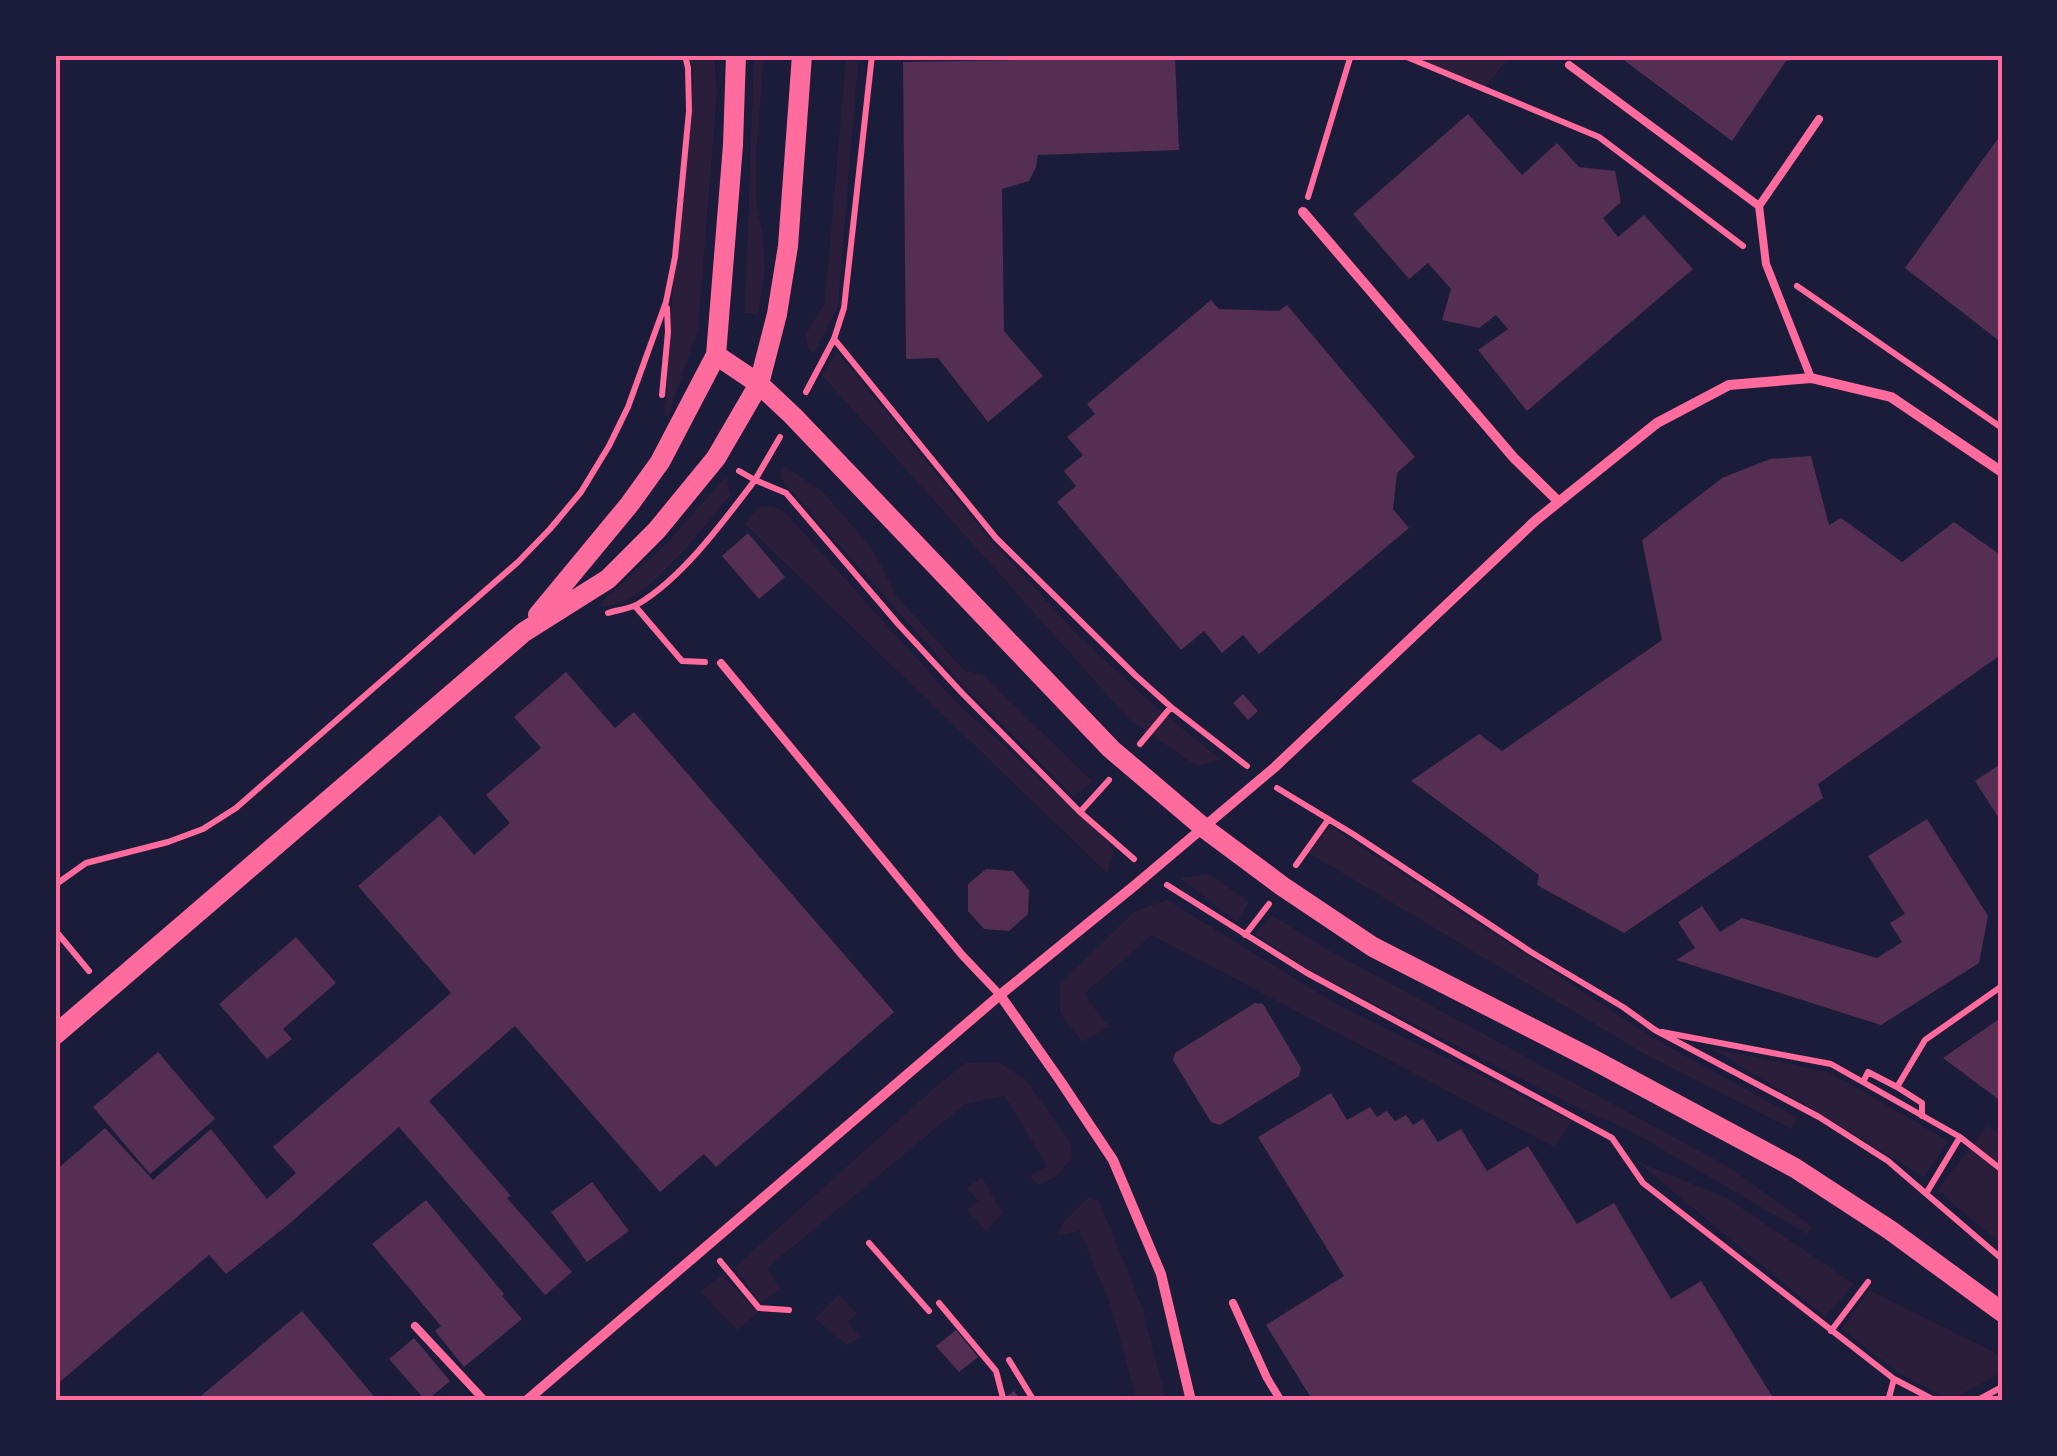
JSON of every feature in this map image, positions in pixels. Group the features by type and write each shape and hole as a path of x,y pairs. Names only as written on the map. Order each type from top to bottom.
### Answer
{"main road":[{"path":"524,632 630,505 667,449 716,354 733,145 736,55"},
{"path":"55,1035 524,632 608,579 656,530 716,458 759,384 777,314 788,246 804,56"},
{"path":"716,354 759,384 1080,718 1204,828 1373,947 1795,1168 1890,1230 2002,1312"}],"street":[{"path":"1303,212 1514,458 1559,502"},
{"path":"526,1401 1000,994 1263,778 1526,529 1657,423 1730,385 1811,378 1891,397 2002,472"},
{"path":"1000,994 1112,1160 1160,1274 1191,1401"}],"lane":[{"path":"1569,65 1758,206"},
{"path":"1811,378 1766,264 1758,206 1819,119"},
{"path":"721,663 962,955 1000,994"},
{"path":"1233,1303 1282,1401"},
{"path":"415,1326 486,1401"}],"path":[{"path":"55,885 86,863 168,842 203,829 236,808 518,562 581,492 628,407 666,302 675,257 689,111 685,55"},
{"path":"872,55 844,308 834,338 996,538 1135,675 1229,754 1655,1030 1819,1117 1888,1161 2002,1259"},
{"path":"1303,212 1350,55"},
{"path":"1402,55 1600,136 1766,264 2002,428"},
{"path":"661,407 668,332 666,302"},
{"path":"598,615 635,606 680,570 754,480 786,493 962,693 1080,812 1149,874 1307,973 1612,1138 1643,1183 1894,1379 1936,1401"},
{"path":"635,606 682,661 721,663"},
{"path":"55,930 106,991"},
{"path":"1897,1087 1925,1040 2002,986"},
{"path":"1655,1030 1831,1064 1960,1137 2002,1170"},
{"path":"1863,1082 1868,1072 1897,1087 1922,1103 1922,1116"},
{"path":"1926,1192 1960,1137"},
{"path":"869,1243 930,1311"},
{"path":"706,1245 759,1308 789,1310"},
{"path":"1830,1331 1868,1282"},
{"path":"939,1303 996,1371 1003,1398"},
{"path":"1010,1360 1034,1401"},
{"path":"1888,1401 1894,1379"},
{"path":"1976,1401 2002,1387"}],"shaded area":[{"path":"690,55 714,55 717,92 698,328 668,417 665,415 672,298 694,72"},
{"path":"754,55 764,55 756,201 765,271 758,314 745,313"},
{"path":"1393,55 1511,55 1486,86"},
{"path":"846,60 858,62 838,306 814,353 808,349 806,334 825,302"},
{"path":"837,352 988,537 1076,633 1150,702 1221,760 1197,766 1129,719 822,375"},
{"path":"784,466 822,491 871,547 897,597 964,670 983,675 1092,781 1074,797 963,685 780,478"},
{"path":"726,477 730,495 677,558 628,599 598,606 667,543"},
{"path":"771,506 785,512 955,701 1107,840 1114,853 1107,873 745,524 757,508"},
{"path":"1330,826 1653,1038 1798,1118 1792,1129 1645,1054 1309,853"},
{"path":"1209,874 1249,902 1237,922 1180,878"},
{"path":"1167,900 1335,1003 1572,1121 1554,1147 1152,935 1084,994 1109,1027 1082,1042 1060,1013 1060,984 1135,911"},
{"path":"1272,915 1325,948 1727,1166 1813,1227 1807,1234 1629,1130 1580,1109 1309,970 1256,934"},
{"path":"1713,1049 1829,1072 1948,1141 1924,1177"},
{"path":"999,1062 1027,1081 1070,1142 1072,1158 1058,1175 1039,1185 1030,1176 1047,1166 1005,1096 965,1104 767,1268 780,1289 761,1303 734,1268 940,1083 966,1063"},
{"path":"1987,1126 2002,1136 2002,1245 1937,1190"},
{"path":"1636,1161 1727,1198 1854,1284 1825,1317"},
{"path":"982,1177 1002,1213 986,1231 968,1210 978,1201 967,1188"},
{"path":"1088,1198 1099,1201 1142,1307 1166,1401 1137,1401 1112,1309 1080,1231 1056,1236"},
{"path":"722,1275 758,1312 738,1330 701,1291"},
{"path":"1869,1290 2002,1356 2002,1372 1951,1400 1899,1373 1842,1329"},
{"path":"839,1294 857,1314 848,1322 860,1337 847,1345 815,1319"}],"building":[{"path":"1617,55 1810,57 1786,61 1732,141"},
{"path":"1175,57 1179,150 1038,155 1029,181 1002,189 1004,331 1043,376 988,422 938,358 906,359 903,62"},
{"path":"1468,114 1522,175 1557,143 1579,167 1615,171 1621,202 1603,218 1618,237 1644,215 1693,269 1527,411 1478,350 1508,329 1496,315 1479,328 1442,320 1451,289 1428,263 1409,279 1353,214"},
{"path":"2002,133 2002,343 1905,268"},
{"path":"1211,300 1219,309 1279,311 1287,305 1415,457 1397,473 1393,509 1409,528 1259,654 1243,635 1222,653 1204,631 1181,650 1057,502 1076,486 1064,471 1083,455 1067,437 1095,414 1087,404"},
{"path":"1811,456 1829,525 1841,518 1902,562 1954,522 2002,556 2002,658 1999,656 1818,784 1823,798 1624,933 1537,885 1539,875 1411,781 1479,734 1502,751 1662,640 1642,540 1722,478 1770,459"},
{"path":"748,533 785,577 759,599 722,556"},
{"path":"566,672 615,728 634,712 894,1012 716,1167 704,1154 660,1192 515,1026 429,1101 572,1272 545,1295 399,1127 226,1274 209,1255 55,1386 55,1171 105,1128 153,1180 211,1129 267,1199 296,1173 273,1147 451,993 358,886 440,815 474,855 510,823 486,795 541,748 514,717"},
{"path":"1243,694 1258,711 1248,720 1233,703"},
{"path":"2002,763 2002,823 1975,781"},
{"path":"1927,819 1988,916 1979,963 1881,1025 1676,960 1695,948 1678,922 1702,906 1720,932 1742,918 1877,958 1902,942 1890,923 1905,914 1868,856"},
{"path":"986,869 1013,871 1029,890 1028,914 1009,931 984,929 968,911 968,884"},
{"path":"296,937 336,983 283,1029 292,1039 267,1059 219,1004"},
{"path":"1255,1003 1263,1004 1301,1068 1299,1076 1220,1125 1211,1122 1173,1060 1175,1053"},
{"path":"2002,1017 2002,1102 1943,1058"},
{"path":"158,1052 215,1119 150,1174 93,1107"},
{"path":"1331,1093 1347,1120 1370,1107 1377,1117 1387,1111 1395,1121 1406,1115 1413,1125 1423,1119 1438,1142 1461,1129 1487,1171 1528,1146 1577,1224 1614,1203 1671,1299 1701,1281 1775,1401 1313,1401 1266,1325 1344,1276 1258,1137"},
{"path":"592,1182 629,1231 587,1262 551,1212"},
{"path":"426,1200 522,1319 464,1367 435,1331 441,1326 372,1244"},
{"path":"302,1311 378,1401 195,1401"},
{"path":"956,1330 978,1357 959,1372 936,1346"},
{"path":"414,1338 450,1381 426,1401 389,1359"},
{"path":"1014,1391 1021,1401 999,1401"}]}
